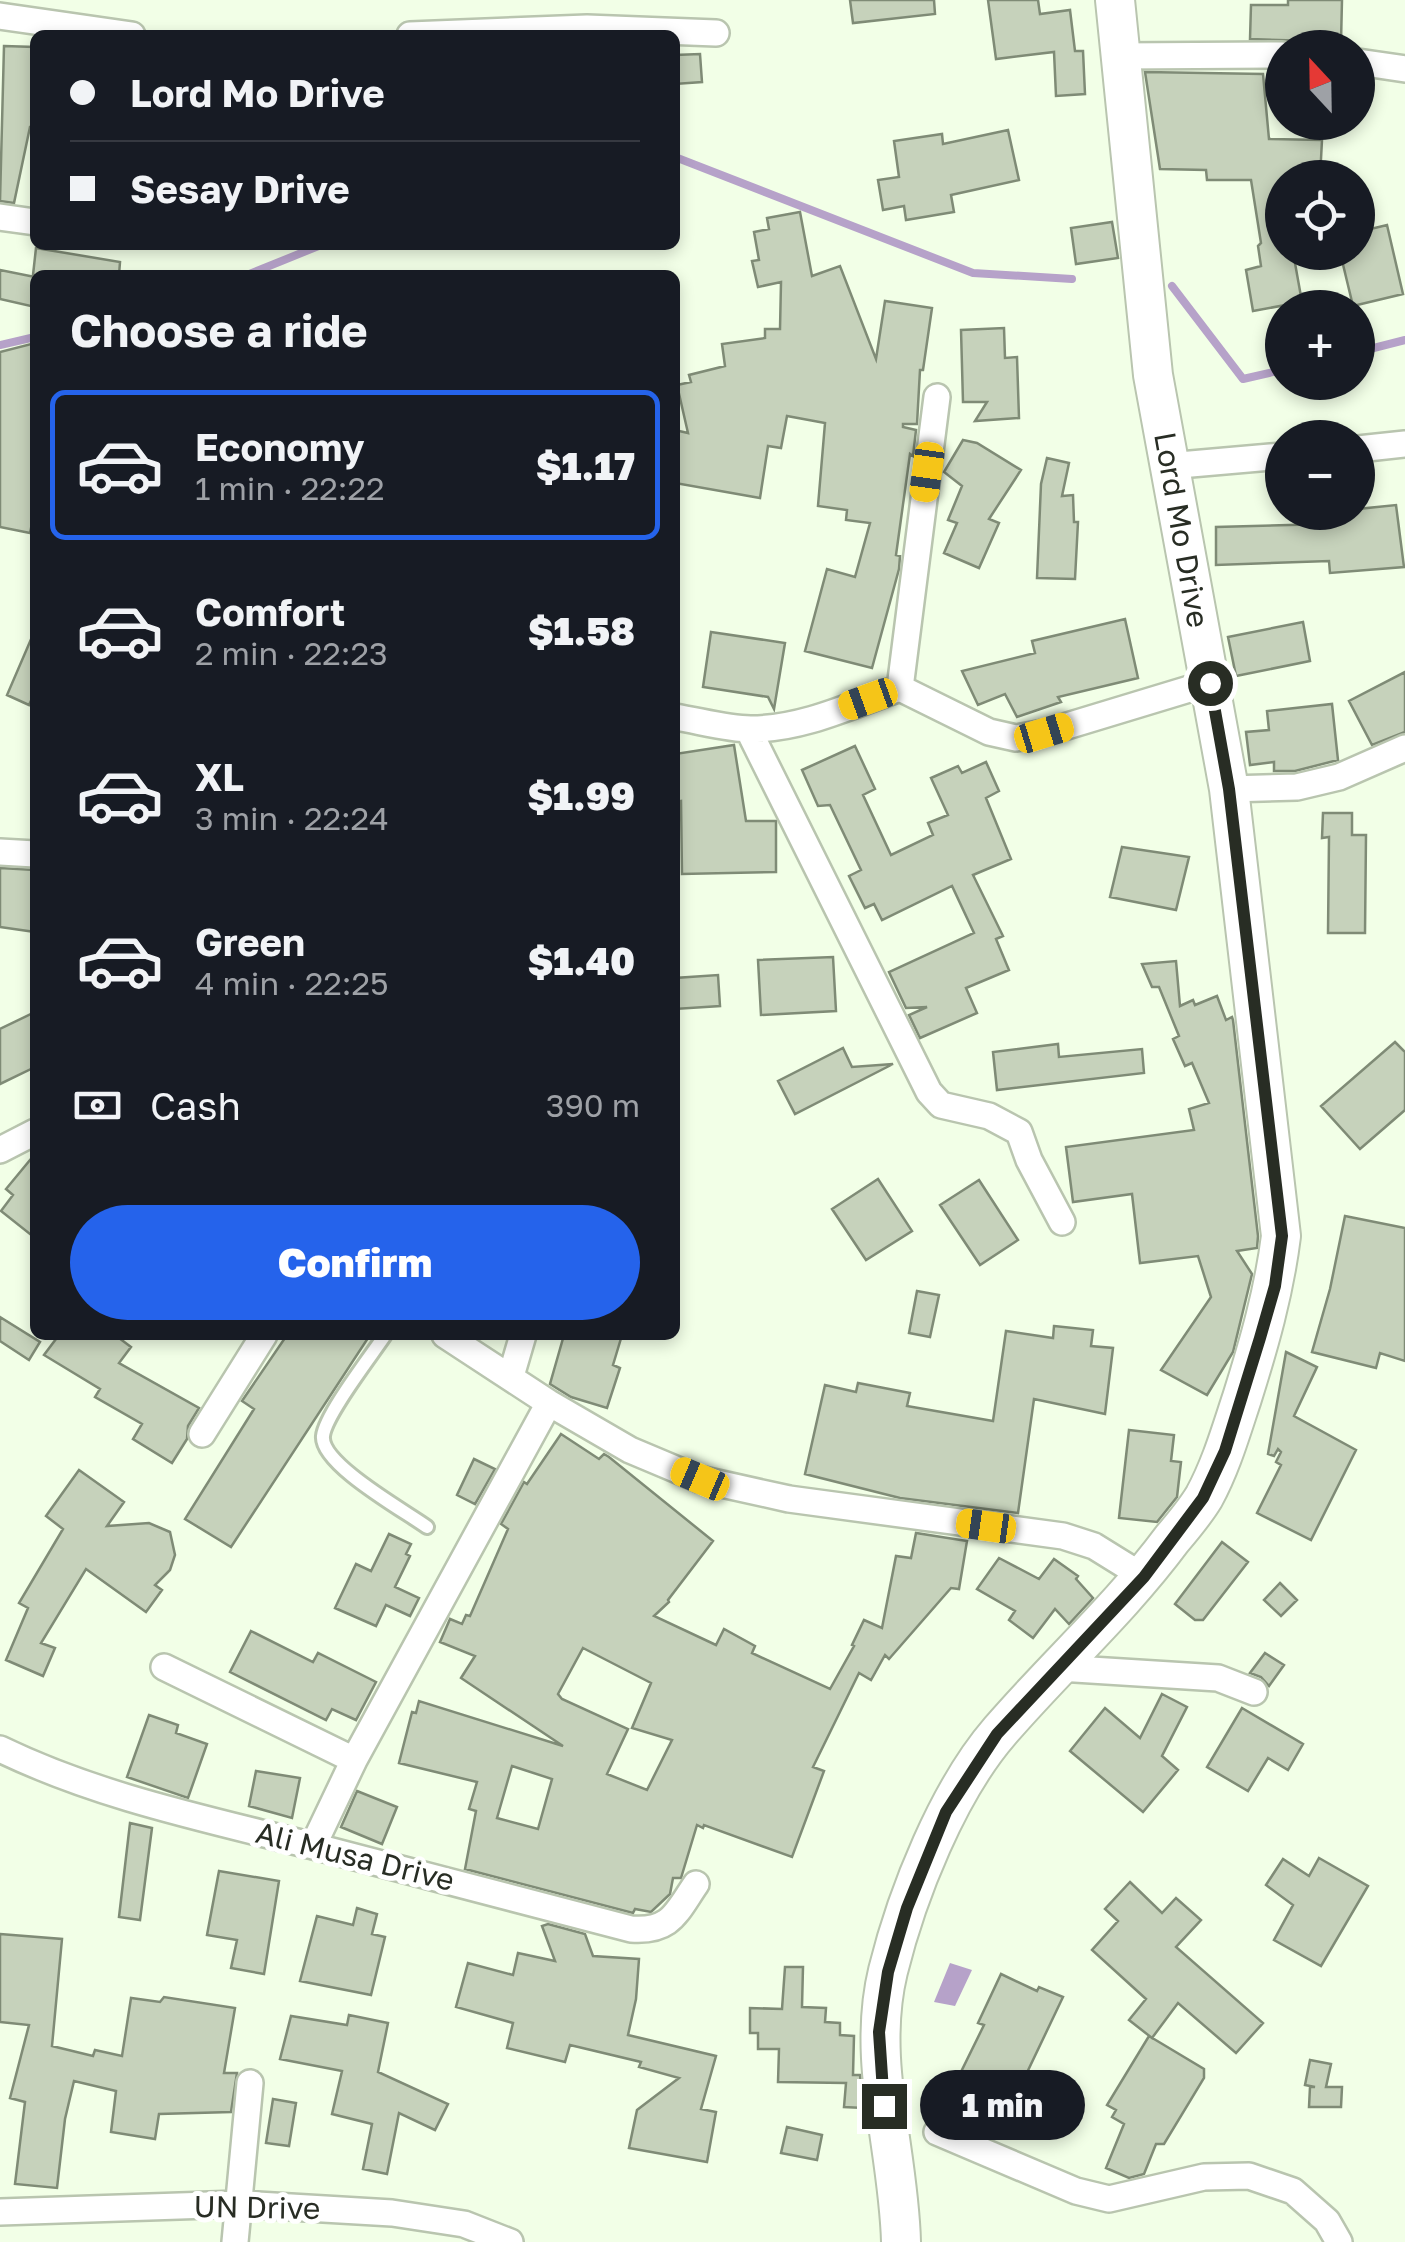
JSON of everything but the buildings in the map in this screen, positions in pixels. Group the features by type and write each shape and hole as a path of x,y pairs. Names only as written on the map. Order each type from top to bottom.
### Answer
{"street":[{"name":"Lord Mo Drive","path":"901,2242 879,2032 888,1972 907,1908 946,1812 997,1734 1144,1577 1203,1498 1225,1451 1275,1286 1282,1236 1229,789 1168,466 1138,249 1115,0"},
{"path":"0,16 97,30"},
{"path":"536,30 639,30"},
{"path":"680,32 716,33"},
{"path":"1119,56 1265,55"},
{"path":"1375,65 1405,69"},
{"path":"0,216 30,221"},
{"path":"900,688 937,397"},
{"path":"1375,448 1405,444"},
{"path":"1168,466 1265,457"},
{"path":"680,717 748,730 805,722 900,688 990,732 1016,738 1210,683"},
{"path":"748,730 929,1092 941,1105 989,1116 1020,1132 1028,1160 1062,1222"},
{"path":"1229,789 1298,787 1339,777 1405,748"},
{"path":"0,852 30,854"},
{"path":"0,1150 30,1135"},
{"path":"202,1434 261,1340"},
{"path":"453,1340 630,1450 700,1479 789,1500 1063,1536 1094,1546 1144,1577"},
{"path":"512,1376 523,1340"},
{"path":"313,1846 354,1760 549,1403"},
{"path":"164,1667 354,1760"},
{"path":"1059,1668 1218,1678 1254,1692"},
{"name":"Ali Musa Drive","path":"0,1749 98,1789 631,1929 659,1928 670,1921 696,1884"},
{"path":"235,2242 250,2083"},
{"path":"937,2132 1076,2191 1109,2199 1204,2177 1250,2176 1294,2191 1327,2221 1339,2242"},
{"name":"UN Drive","path":"0,2212 239,2204 410,2215 464,2224 510,2242"}],"lane":[{"path":"382,1340 329,1420 323,1437 326,1451 338,1465 427,1526"}],"shaded area":[{"path":"950,1963 972,1970 955,2006 934,2002"}],"waterway":[{"path":"680,159 973,273 1072,279"},
{"path":"259,270 309,250"},
{"path":"1172,286 1243,379 1265,374"},
{"path":"0,345 30,338"},
{"path":"1375,348 1405,340"}],"route":[{"path":"884,2106 879,2032 888,1972 907,1908 946,1812 997,1734 1144,1577 1203,1498 1225,1451 1275,1286 1282,1236 1229,789 1210,683"}]}
